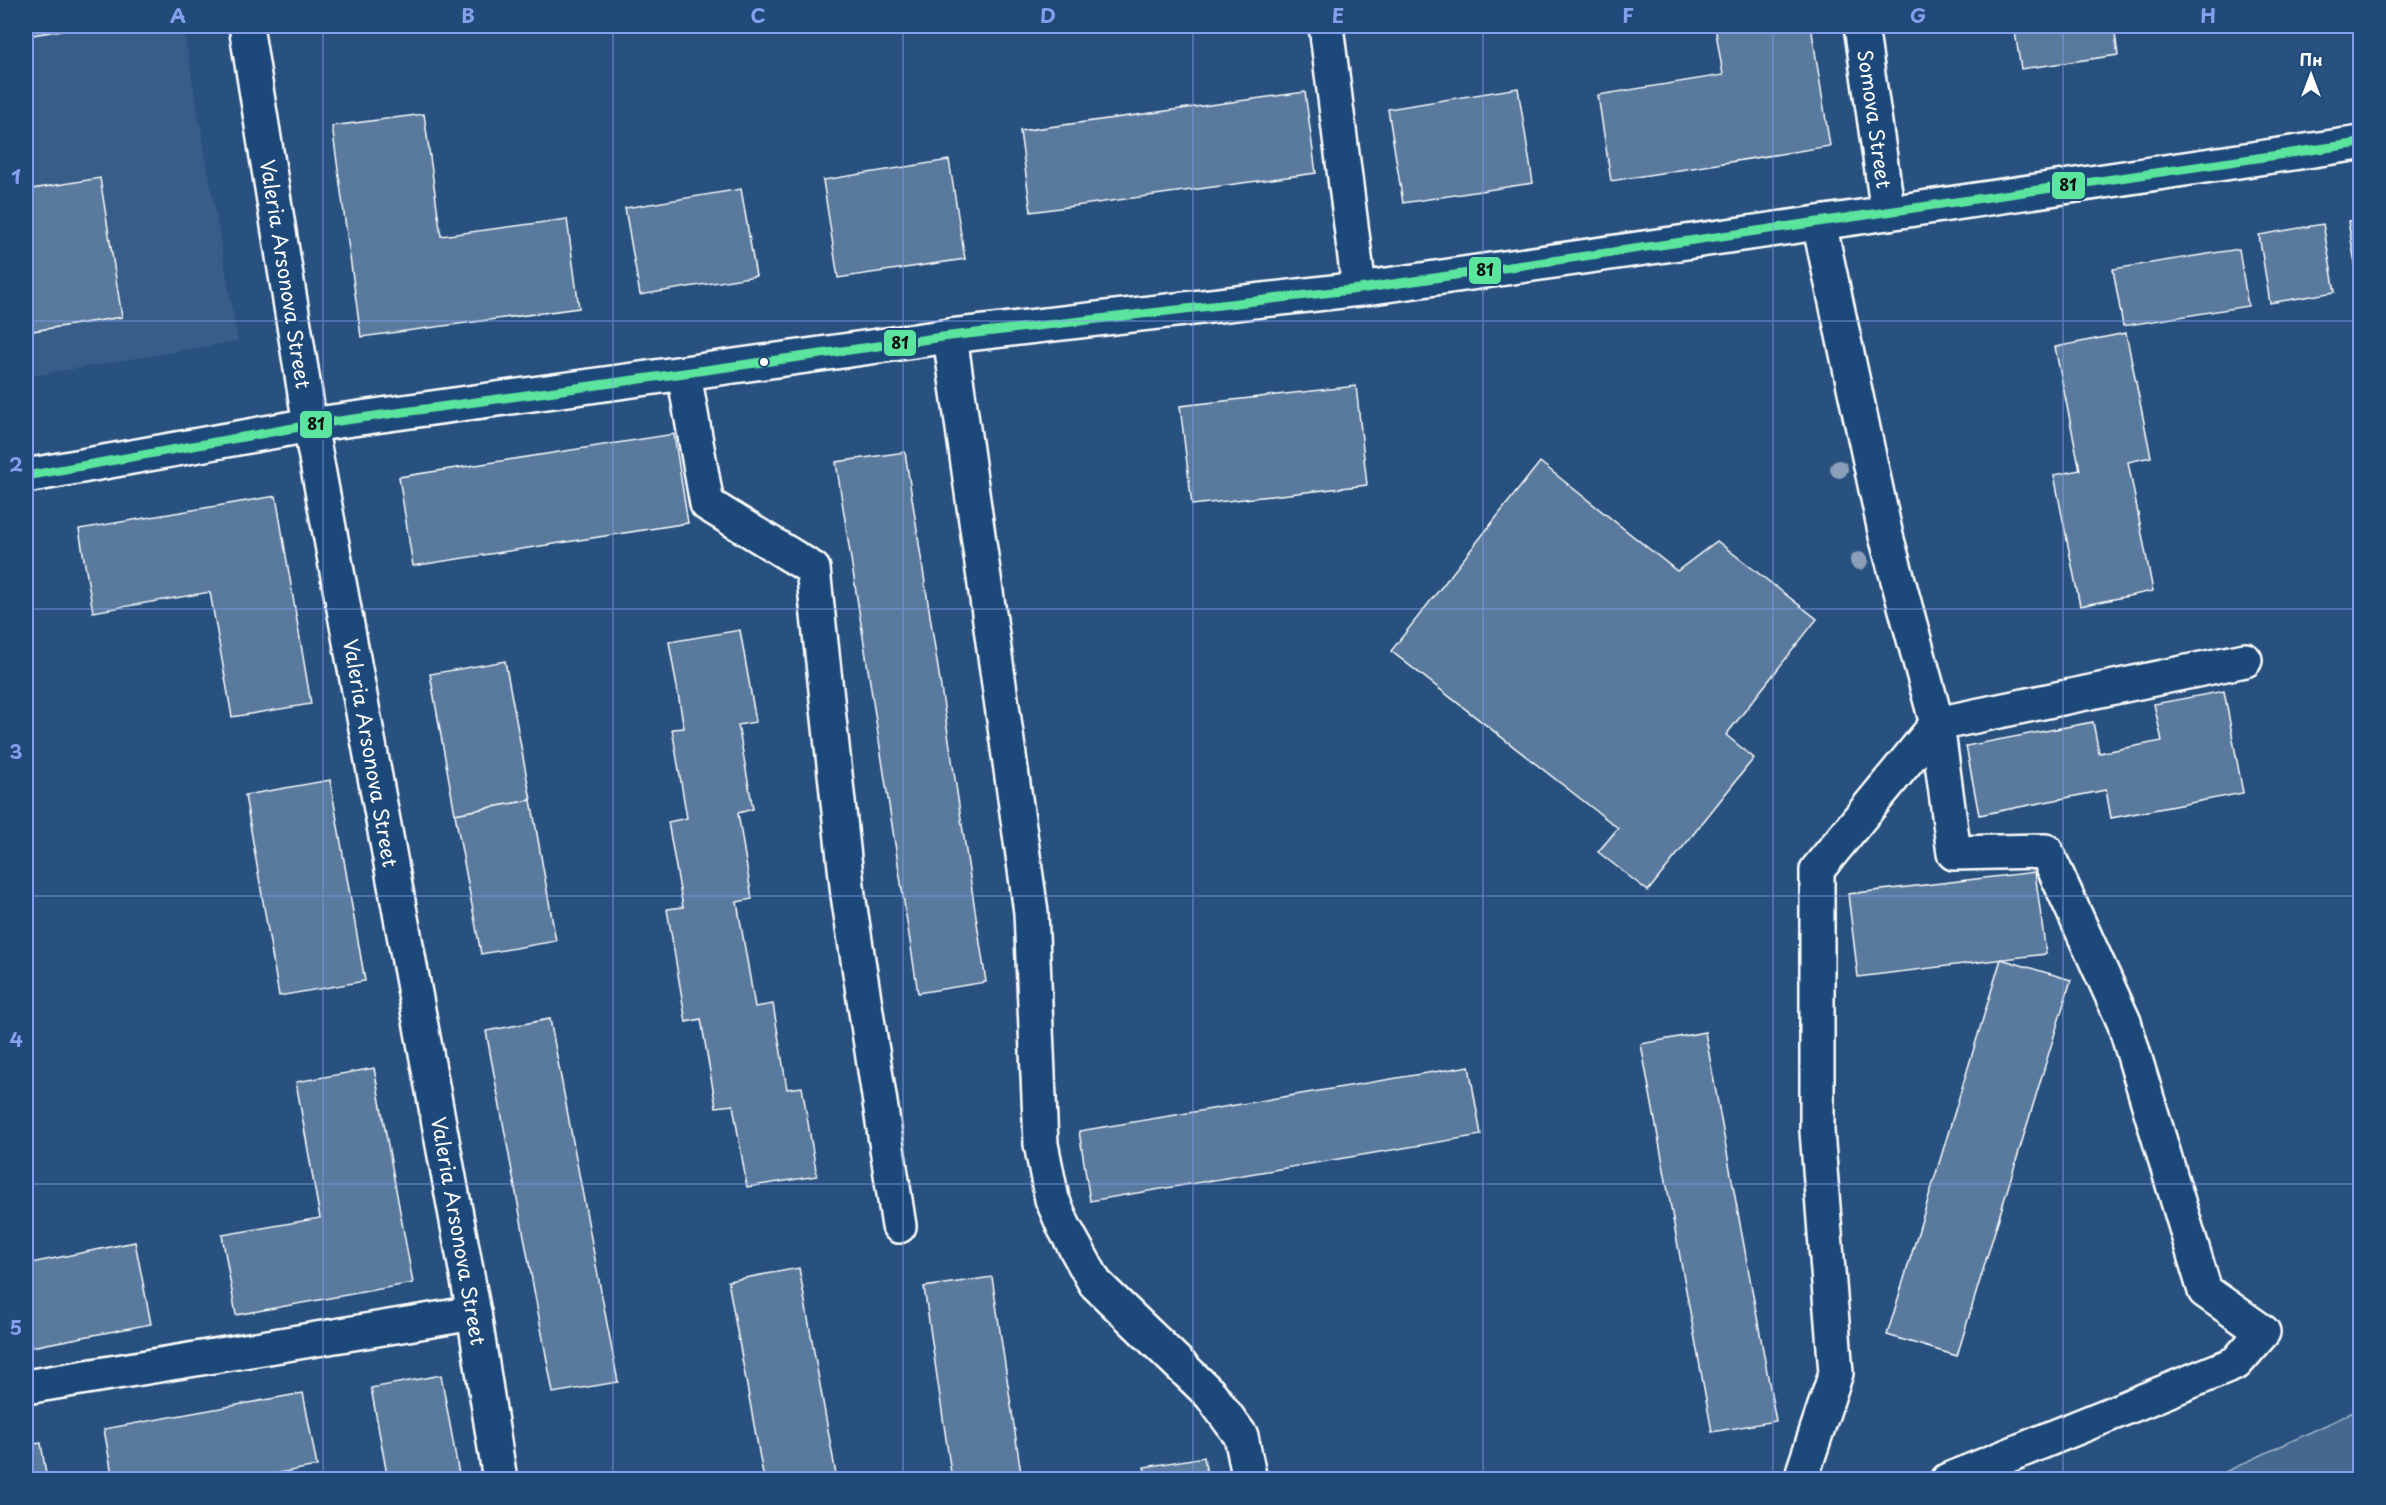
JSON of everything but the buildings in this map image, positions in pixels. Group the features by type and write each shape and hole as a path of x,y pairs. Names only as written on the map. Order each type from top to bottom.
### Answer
{"street":[{"name":"Valeria Arsonova Street","path":"246,26 310,425 474,1313 500,1479"},
{"path":"1326,26 1359,289"},
{"name":"Somova Street","path":"1862,26 1888,213"},
{"path":"26,476 310,425 950,336 1359,289 2361,143"},
{"path":"1819,223 1886,536 1937,724 1954,853 2046,851 2124,1022 2205,1291 2263,1332 2236,1363 1948,1479"},
{"path":"950,336 1030,912 1041,1144 1052,1199 1064,1227 1095,1283 1211,1395 1241,1436 1250,1479"},
{"path":"684,374 707,504 813,569 848,895 900,1226"},
{"path":"1802,1479 1836,1373 1817,1131 1817,870 1937,724 2245,660"},
{"path":"26,1387 474,1313"}],"shaded area":[{"path":"26,26 183,26 238,341 26,377"},
{"path":"2360,1409 2360,1479 2210,1479"}],"transit line":[{"name":"81","path":"26,476 310,425 950,336 1359,289 2360,143"}]}
